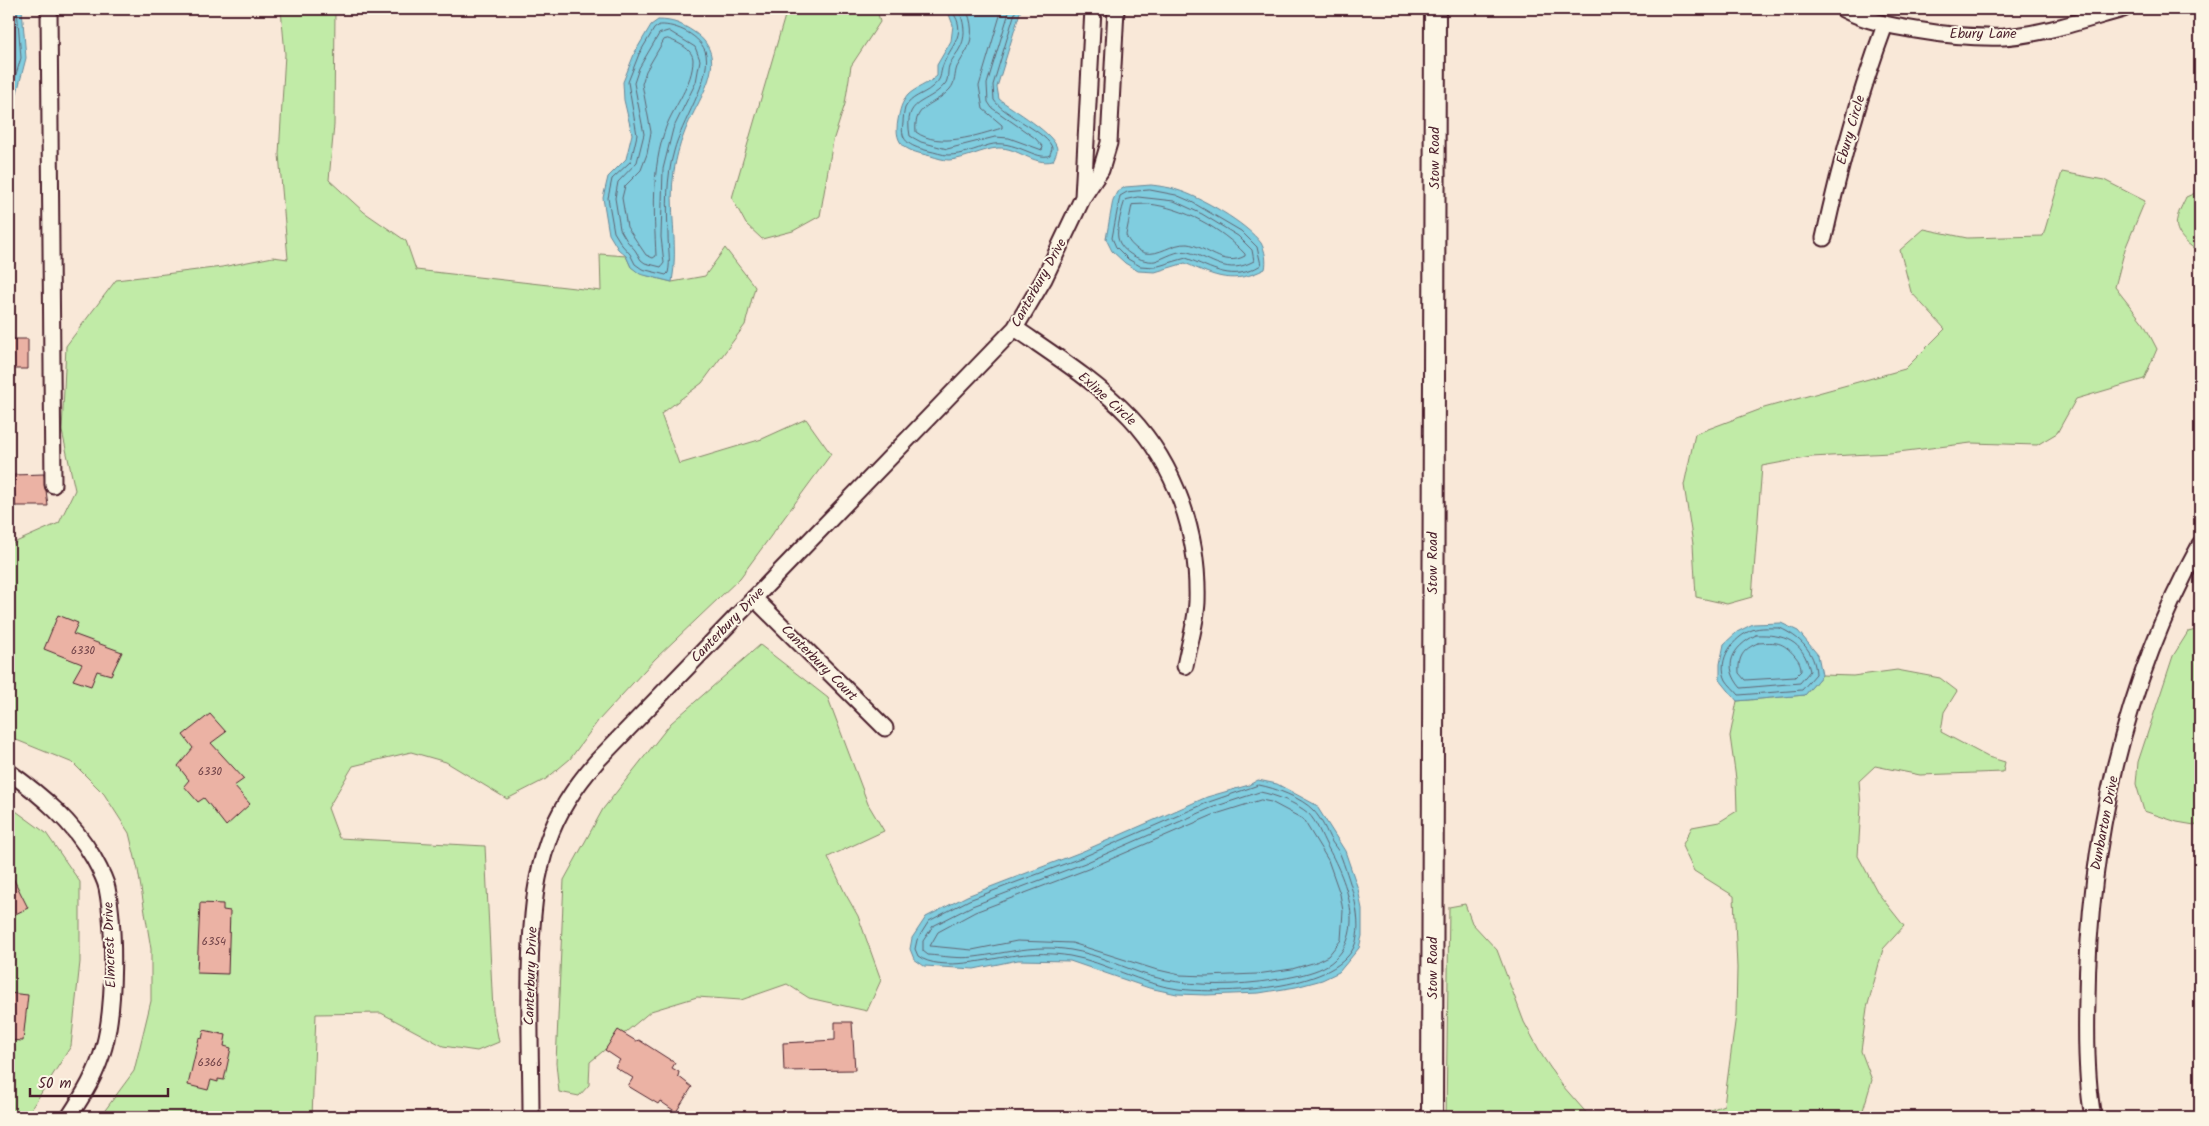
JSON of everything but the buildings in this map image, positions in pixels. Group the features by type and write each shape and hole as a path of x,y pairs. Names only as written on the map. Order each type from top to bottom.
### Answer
{"street":[{"path":"49,9 53,485"},
{"name":"Canterbury Drive","path":"1083,197 1093,9"},
{"name":"Canterbury Drive","path":"531,1117 529,979 534,898 538,874 556,821 569,798 597,761 1015,328 1044,279 1083,197 1101,170 1105,159 1109,144 1116,9"},
{"name":"Stow Road","path":"1432,1117 1435,9"},
{"name":"Ebury Lane","path":"1843,9 1885,25 1949,36 2003,37 2072,24 2123,9"},
{"name":"Ebury Circle","path":"1824,238 1842,158 1868,69 1885,25"},
{"path":"1090,86 1112,88"},
{"name":"Exline Circle","path":"1015,328 1070,366 1130,417 1159,457 1175,485 1192,537 1197,574 1197,604 1185,666"},
{"name":"Dunbarton Drive","path":"2093,1117 2086,1032 2087,971 2093,889 2104,819 2122,740 2150,654 2189,565 2200,545"},
{"name":"Canterbury Court","path":"754,598 884,728"},
{"name":"Elmcrest Drive","path":"9,772 40,795 75,831 93,858 106,886 111,918 112,997 104,1046 91,1084 69,1117"}],"green space":[{"path":"281,9 335,9 334,125 329,180 364,212 406,241 416,270 601,291 600,254 626,256 631,267 648,276 672,282 705,276 725,248 755,287 745,325 702,383 661,414 679,464 762,439 806,419 831,454 740,578 655,659 598,721 570,759 546,779 507,799 446,762 411,752 353,766 328,808 339,838 485,846 493,1011 499,1042 477,1051 443,1046 381,1013 316,1014 312,1117 100,1117 134,1071 151,1001 151,949 138,870 129,833 104,794 73,763 9,737 9,545 59,523 75,490 62,431 66,346 116,280 222,267 273,257 288,259 279,154 285,54"},
{"path":"787,9 877,9 880,22 851,66 845,104 833,141 820,216 793,231 762,239 746,224 732,198"},
{"path":"2062,172 2104,180 2145,201 2125,249 2115,287 2144,324 2157,349 2144,379 2076,399 2057,433 2037,445 1971,443 1890,453 1811,457 1762,466 1752,597 1727,604 1696,597 1693,544 1684,485 1695,434 1764,408 1905,369 1945,329 1911,292 1900,250 1924,229 1967,238 2043,236"},
{"path":"2200,191 2200,252 2183,239 2176,224 2178,214 2186,197"},
{"path":"2200,629 2200,826 2177,822 2144,811 2136,784 2138,762 2173,656 2188,632"},
{"path":"760,645 828,698 868,804 884,831 828,857 858,916 881,980 867,1011 809,998 787,984 741,1000 697,997 651,1011 590,1062 589,1085 579,1096 559,1092 556,1063 564,880 603,809 671,723"},
{"path":"1897,670 1940,678 1957,691 1944,712 1941,732 1988,757 2005,762 2003,772 1920,775 1875,766 1859,781 1861,807 1858,856 1878,893 1904,926 1883,949 1867,1008 1861,1051 1872,1080 1861,1117 1691,1117 1724,1105 1736,1015 1737,968 1734,896 1694,871 1682,846 1692,827 1719,822 1737,811 1736,779 1730,736 1737,701 1805,695 1822,675 1853,676"},
{"path":"9,806 46,833 80,882 80,962 71,1046 26,1117 9,1117"},
{"path":"1465,904 1472,923 1497,950 1524,1022 1543,1057 1562,1085 1590,1117 1446,1117 1449,907"}],"water":[{"path":"9,9 22,9 26,58 17,93 9,108"},
{"path":"947,9 1021,9 997,87 999,99 1050,137 1057,150 1053,161 1039,161 1005,148 986,150 968,156 944,160 909,150 900,142 897,129 902,104 911,93 937,76 937,65 951,41 953,25"},
{"path":"658,20 677,23 694,32 706,43 711,55 708,81 682,139 674,171 672,199 674,268 672,282 640,274 631,267 626,256 618,249 609,234 603,198 608,177 626,159 632,134 624,100 623,82 635,52 651,25"},
{"path":"1151,185 1187,193 1245,227 1261,243 1264,249 1265,269 1254,274 1234,278 1215,275 1185,263 1155,272 1138,271 1125,263 1112,251 1106,239 1113,200 1117,192 1125,187"},
{"path":"1781,623 1798,631 1818,655 1822,675 1805,695 1737,701 1720,680 1720,664 1724,644 1737,632 1753,624"},
{"path":"1258,780 1277,784 1316,805 1345,851 1358,889 1362,909 1362,936 1359,948 1339,972 1322,980 1296,987 1259,993 1206,995 1177,994 1149,988 1070,961 1018,960 974,969 924,966 914,959 910,949 912,938 926,917 967,896 1081,852 1207,797 1249,785"}]}
